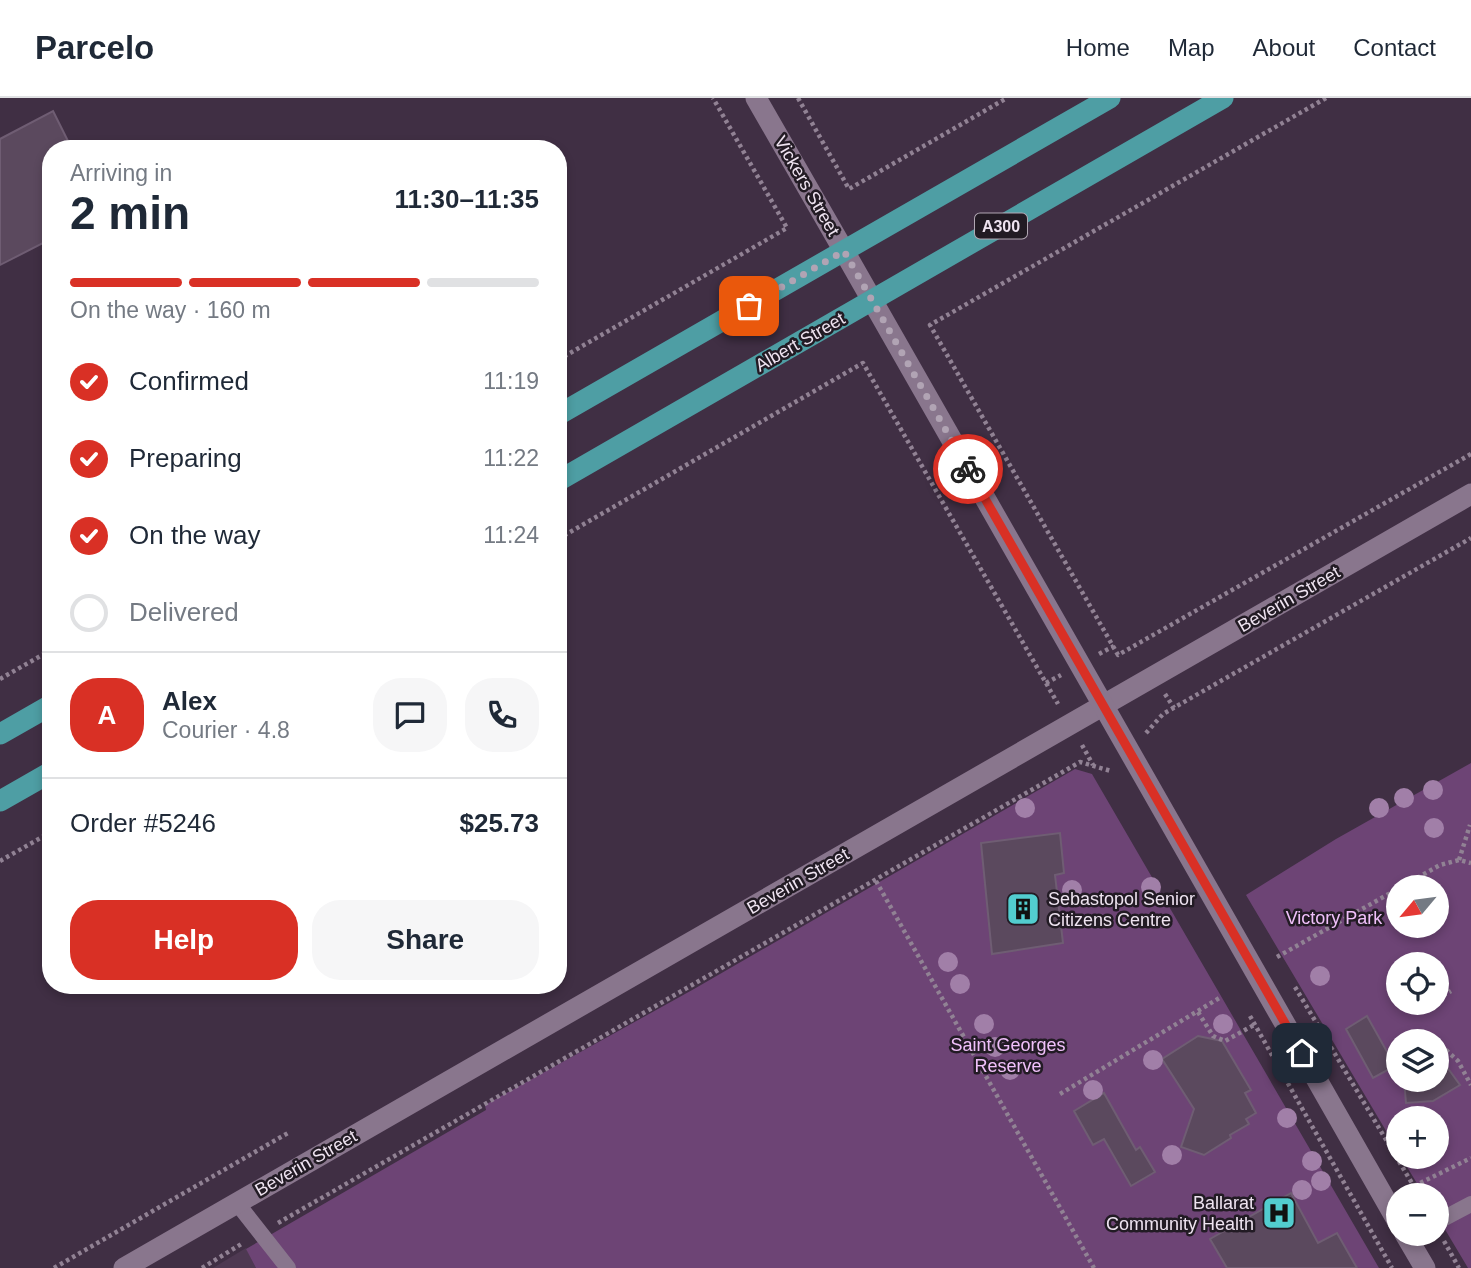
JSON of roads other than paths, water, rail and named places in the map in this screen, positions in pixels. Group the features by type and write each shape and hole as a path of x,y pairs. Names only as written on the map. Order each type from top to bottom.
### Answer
{"highway":[{"path":"567,410 1110,98"},
{"name":"Albert Street","path":"567,476 1223,98"},
{"path":"0,734 42,710"},
{"path":"0,801 42,777"}],"street":[{"name":"Vickers Street","path":"756,98 1386,1197"},
{"name":"Beverin Street","path":"124,1268 1471,494"},
{"name":"Vickers Street","path":"1413,1246 1425,1268"}],"lane":[{"path":"237,1202 288,1268"},
{"path":"1449,1222 1471,1204"}],"place":[{"name":"Sebastopol Senior Citizens Centre","path":"1023,909"},
{"name":"Ballarat Community Health","path":"1279,1213"}],"park label":[{"name":"Victory Park","path":"1334,918"},
{"name":"Saint Georges Reserve","path":"1008,1055"}]}
